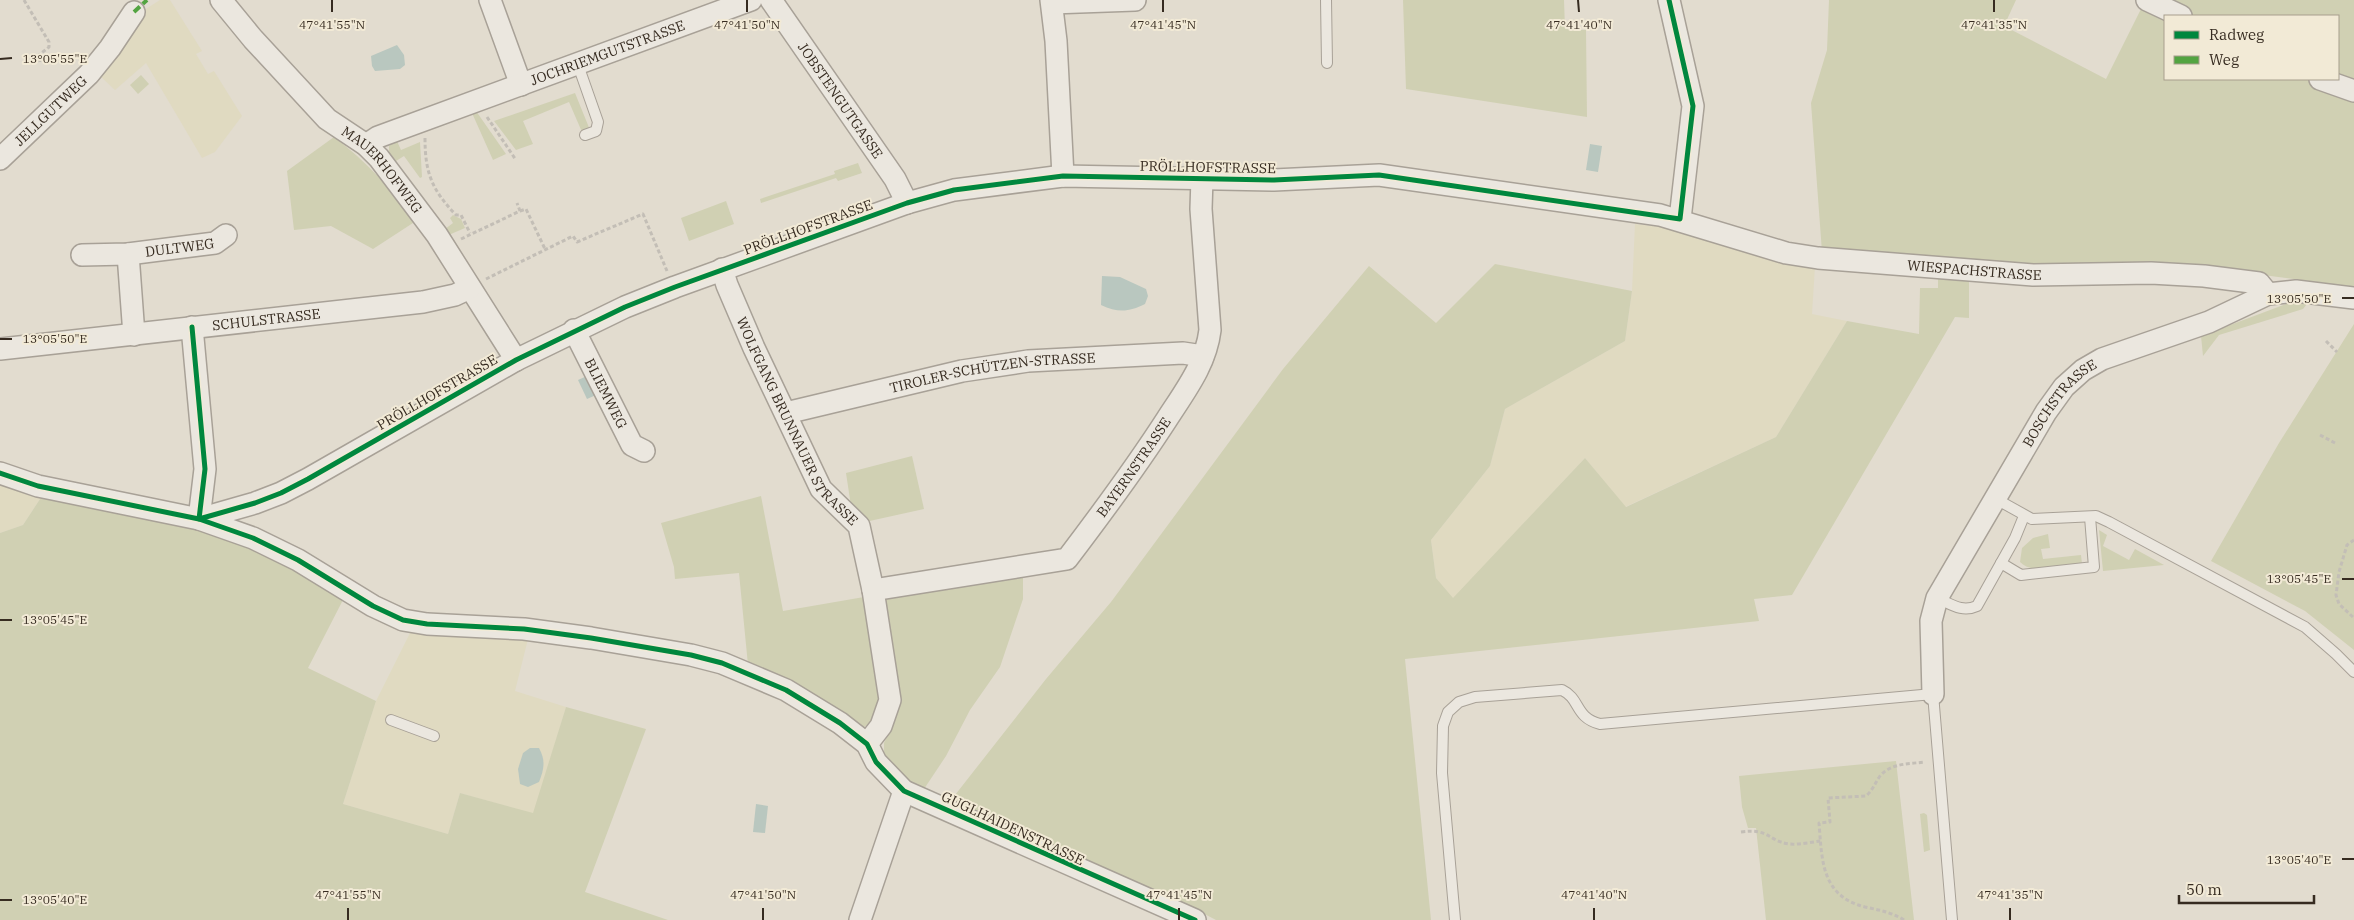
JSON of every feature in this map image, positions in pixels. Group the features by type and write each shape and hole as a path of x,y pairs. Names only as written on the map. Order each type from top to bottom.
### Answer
{"street":[{"name":"MAUERHOFWEG","path":"221,0 253,39 327,119 366,145 379,158 409,196 445,248 516,360"},
{"name":"JOCHRIEMGUTSTRASSE","path":"490,0 521,85"},
{"name":"JOCHRIEMGUTSTRASSE","path":"366,145 378,137 751,0"},
{"name":"JOBSTENGUTGASSE","path":"771,0 895,179 907,203"},
{"path":"1063,176 1052,1 1135,0"},
{"path":"1669,0 1694,106 1680,219"},
{"path":"2147,0 2178,15"},
{"name":"JELLGUTWEG","path":"0,159 88,74 110,48 134,12"},
{"path":"2323,80 2354,91"},
{"name":"PRÖLLHOFSTRASSE","path":"0,473 47,488 199,519 255,503 281,493 516,360 574,330 674,287 907,203 954,190 1063,176 1284,180 1379,175 1680,219"},
{"name":"BAYERNSTRASSE","path":"872,590 1067,559 1130,476 1194,377 1203,356 1210,330 1201,209 1202,178"},
{"name":"WIESPACHSTRASSE","path":"1680,219 1746,241 1786,252 1818,258 2033,275 2152,273 2204,276 2259,283 2268,294"},
{"name":"DULTWEG","path":"82,255 128,254 215,243 226,234"},
{"name":"DULTWEG","path":"128,254 134,335"},
{"name":"WOLFGANG BRUNNAUER STRASSE","path":"722,270 750,339 821,489 858,526 872,590 890,700 882,726 867,744"},
{"name":"SCHULSTRASSE","path":"0,349 424,302 455,295 470,288"},
{"name":"BOSCHSTRASSE","path":"1933,694 1931,622 1937,598 1994,498 2046,412 2064,387 2083,370 2102,359 2209,322 2268,294 2296,291 2354,298"},
{"path":"192,327 205,469 199,519"},
{"name":"BLIEMWEG","path":"574,330 632,445 644,451"},
{"name":"TIROLER-SCHÜTZEN-STRASSE","path":"786,413 962,371 1028,361 1183,353 1203,356"},
{"name":"GUGLHAIDENSTRASSE","path":"199,519 253,538 298,560 373,606 403,620 427,624 524,629 591,638 691,655 722,663 786,690 840,723 867,744 876,762 904,791 1195,920"},
{"path":"860,920 904,791"}],"lane":[{"path":"1326,0 1327,63"},
{"path":"578,65 598,122 596,131 584,135"},
{"path":"1994,498 2024,516 2045,520 2096,516 2109,522 2305,627 2354,672"},
{"path":"1937,598 1961,609 1969,610 1977,606 2024,516"},
{"path":"2001,563 2022,575 2094,567 2090,517"},
{"path":"1455,920 1442,773 1443,726 1448,712 1459,702 1475,697 1562,690 1571,694 1580,711 1589,721 1600,724 1933,694 1952,920"},
{"path":"391,720 434,736"}],"path":[{"path":"24,0 49,42 49,46 40,54 40,62"},
{"path":"480,99 488,121 516,160"},
{"path":"422,121 425,131 425,156 434,189 456,215 462,215 470,234"},
{"path":"517,203 520,211"},
{"path":"445,248 470,234 526,209 545,249"},
{"path":"470,288 573,236 576,242 643,214 674,287"},
{"path":"2326,341 2336,352"},
{"path":"2320,435 2334,443"},
{"path":"2354,540 2347,545 2339,572 2336,595 2339,604 2354,618"},
{"path":"1904,920 1894,913 1850,902 1840,894 1825,875 1819,823 1830,822 1828,798 1866,796 1880,776 1897,765 1938,761"},
{"path":"1741,832 1758,830 1789,844 1821,841"}],"shaded area":[{"path":"160,0 170,0 202,51 196,54 208,74 214,71 242,116 215,152 202,158 146,63 115,90 98,74 138,14"},
{"path":"397,45 404,55 405,65 400,69 375,71 372,66 371,56"},
{"path":"1590,144 1602,146 1598,172 1586,170"},
{"path":"1635,224 1684,230 1815,266 1812,314 1847,321 1776,437 1625,507 1585,458 1453,599 1436,578 1431,540 1490,466 1505,409 1625,341 1632,291"},
{"path":"1102,276 1120,277 1146,289 1148,296 1145,304 1134,309 1123,310 1101,305"},
{"path":"587,376 596,395 587,399 578,380"},
{"path":"0,482 42,496 23,525 0,533"},
{"path":"411,631 529,635 515,691 566,707 534,814 460,793 448,834 343,804 376,701"},
{"path":"530,748 539,748 544,765 539,782 528,787 520,784 518,769 523,753"},
{"path":"756,804 768,806 765,833 753,832"}],"green space":[{"path":"1403,0 1564,0 1565,29 1586,30 1587,117 1406,89"},
{"path":"1829,0 2016,0 2004,26 2106,79 2143,5 2164,16 2164,80 2312,80 2354,96 2354,287 2263,275 2026,268 1822,252 1811,103 1827,50"},
{"path":"2165,0 2354,0 2354,87 2339,80 2339,15 2191,15 2163,3"},
{"path":"141,75 149,84 138,94 130,85"},
{"path":"575,93 590,130 582,132 569,102 523,121 533,144 516,150 494,121"},
{"path":"476,111 506,154 493,160 472,113"},
{"path":"334,137 378,176 416,221 373,249 331,226 294,230 287,171"},
{"path":"396,139 401,150 420,142 422,177 420,178 404,156 396,161 389,157 389,146"},
{"path":"858,163 862,173 838,181 836,178 761,203 760,199 835,174 834,171"},
{"path":"726,201 734,224 689,241 681,218"},
{"path":"453,215 461,219 465,228 444,237 441,232 453,223 450,218"},
{"path":"1495,264 1632,291 1625,341 1505,409 1490,466 1431,540 1436,578 1453,598 1585,458 1626,507 1776,437 1847,321 1919,334 1920,288 1938,288 1938,272 1969,276 1969,318 1955,317 1792,595 1754,599 1759,621 1405,659 1431,920 1216,920 1193,908 948,804 1046,679 1111,602 1283,369 1369,266 1436,323"},
{"path":"2303,301 2307,304 2303,309 2219,335 2203,356 2201,336 2291,302"},
{"path":"2354,324 2354,650 2305,611 2211,561 2279,443"},
{"path":"912,456 924,509 865,522 851,506 846,473"},
{"path":"42,496 203,526 290,563 345,596 308,668 376,701 343,804 448,834 460,793 533,813 566,707 646,729 585,892 668,920 0,920 0,533 23,525"},
{"path":"761,496 783,611 864,597 881,701 873,721 864,727 854,726 748,665 739,573 675,579 674,567 661,523"},
{"path":"2099,530 2107,535 2103,546 2129,560 2135,549 2164,565 2103,571"},
{"path":"2048,534 2050,548 2041,549 2043,559 2081,555 2082,564 2041,569 2026,566 2020,562 2022,548 2033,538"},
{"path":"1023,576 1023,599 1000,667 970,710 946,756 924,789 915,788 884,762 884,743 893,724 896,709 882,606 887,599 903,594"},
{"path":"1896,761 1914,920 1766,920 1756,828 1748,828 1742,807 1739,776"},
{"path":"1924,813 1927,815 1930,850 1924,852 1920,814"}],"marked path":[{"path":"134,12 147,0"}],"cycle path":[{"path":"0,473 38,486 199,519 255,503 281,493 308,479 516,360 625,307 907,203 954,190 1063,176 1274,180 1379,175 1680,219 1693,106 1669,0"},
{"path":"192,327 205,469 199,519 253,538 298,560 373,606 403,620 427,624 524,629 591,638 691,655 722,663 786,690 840,723 867,744 876,762 904,791 1195,920"}]}
